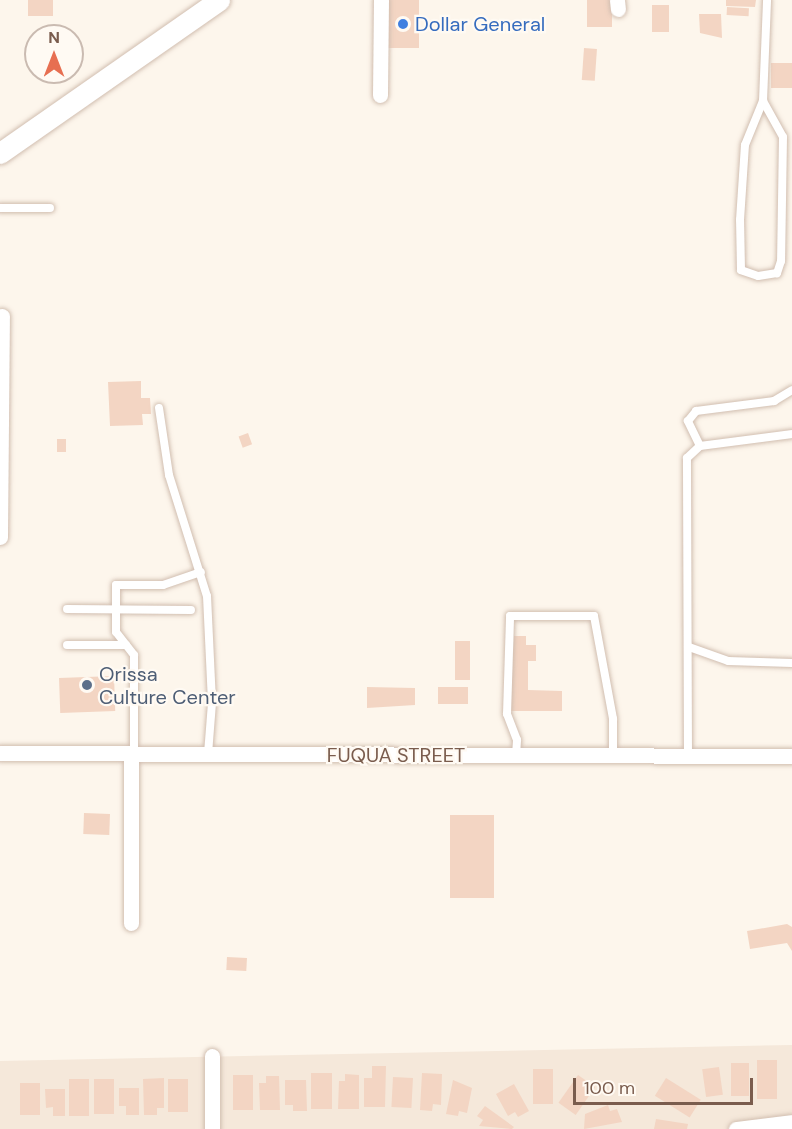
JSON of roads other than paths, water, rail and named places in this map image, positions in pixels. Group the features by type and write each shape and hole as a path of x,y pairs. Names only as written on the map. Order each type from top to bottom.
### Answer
{"main road":[{"path":"0,153 219,0"}],"street":[{"path":"380,95 381,0"},
{"path":"0,537 2,316"},
{"name":"FUQUA STREET","path":"0,753 792,756"},
{"path":"131,923 133,753"},
{"path":"212,1056 212,1129"},
{"path":"736,1129 792,1122"}],"lane":[{"path":"763,101 783,137 781,261 777,273 758,276 741,270 740,220 745,145 763,101 767,0"},
{"path":"0,208 50,208"},
{"path":"700,446 688,421 696,411 774,401 792,390"},
{"path":"159,408 169,475 201,572 210,637 208,754"},
{"path":"688,756 687,458 700,446 792,434"},
{"path":"133,753 134,655 116,632 116,585 164,585 201,572"},
{"path":"67,609 191,610"},
{"path":"516,755 517,740 507,714 510,616 594,616 613,719 613,755"},
{"path":"67,645 126,645"},
{"path":"689,647 728,661 792,663"}],"place":[{"name":"Dollar General","path":"403,24"},
{"name":"Orissa Culture Center","path":"87,685"}]}
